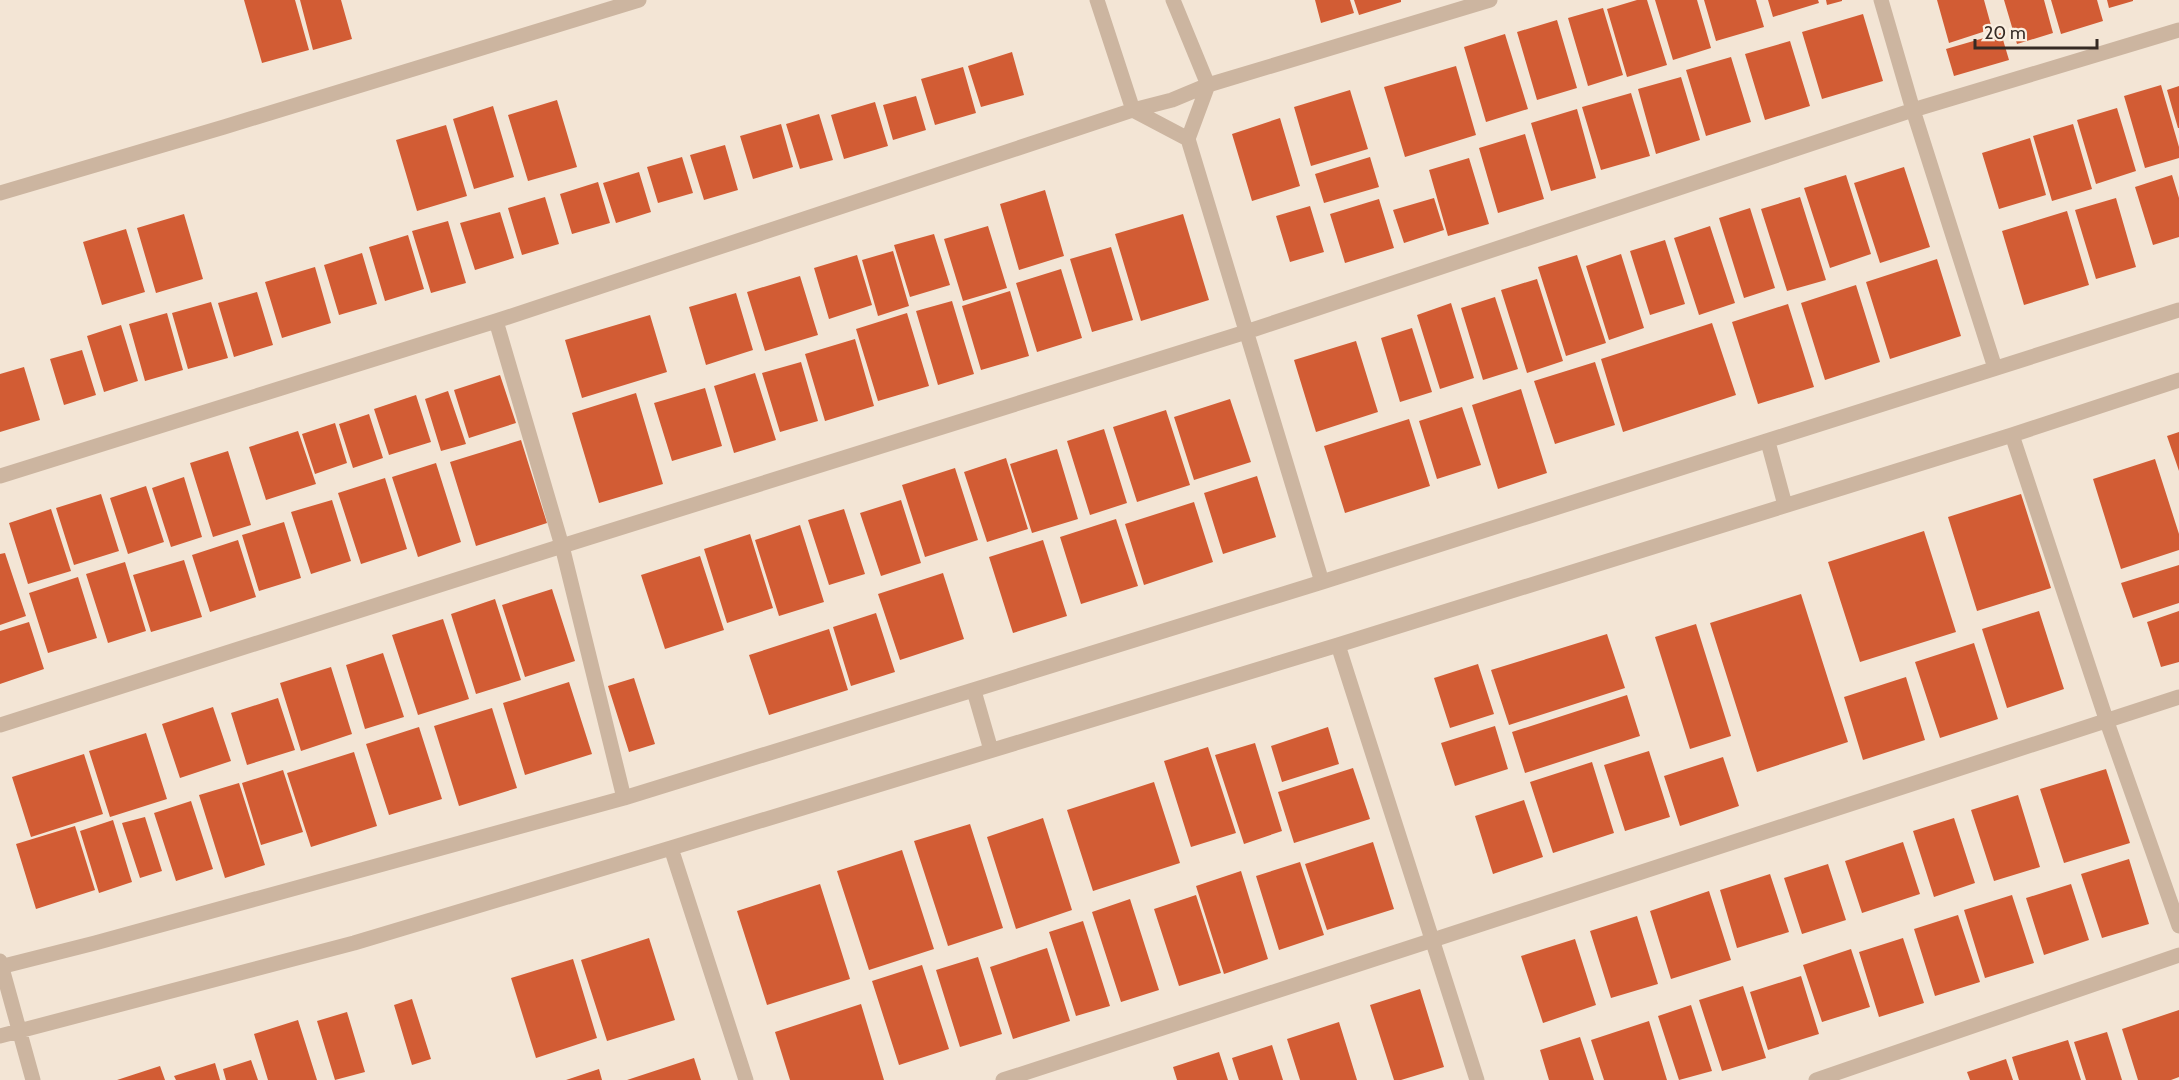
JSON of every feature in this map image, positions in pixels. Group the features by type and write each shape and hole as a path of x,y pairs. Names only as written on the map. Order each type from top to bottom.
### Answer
{"street":[{"path":"0,193 639,0"},
{"path":"1097,0 1134,110 1188,140"},
{"path":"1173,0 1208,85 1188,140 1322,582"},
{"path":"0,476 496,321 1134,110 1172,100 1208,85 1490,0"},
{"path":"1881,0 1912,110 1995,368"},
{"path":"0,725 1246,332 1912,110 2179,30"},
{"path":"33,1080 0,965 624,798 1322,582 2179,310"},
{"path":"496,321 562,546 624,798"},
{"path":"0,1036 354,943 671,848 1338,645 2012,435 2179,380"},
{"path":"2012,435 2107,722 2179,926"},
{"path":"1768,442 1785,505"},
{"path":"1338,645 1477,1080"},
{"path":"974,691 991,750"},
{"path":"1003,1080 2179,697"},
{"path":"671,848 746,1080"},
{"path":"1816,1080 2179,955"}],"building":[{"path":"244,0 295,0 309,50 262,63"},
{"path":"300,0 341,0 352,39 313,50"},
{"path":"1315,0 1350,0 1354,13 1321,23"},
{"path":"1354,0 1401,0 1401,2 1359,15"},
{"path":"1637,0 1647,0 1667,65 1627,77 1607,9"},
{"path":"1655,0 1697,0 1711,48 1673,60"},
{"path":"1704,0 1756,0 1764,27 1716,41"},
{"path":"1768,0 1818,0 1819,3 1773,17"},
{"path":"1826,0 1842,0 1842,1 1827,5"},
{"path":"1937,0 1984,0 1992,29 1949,43"},
{"path":"2004,0 2044,0 2053,33 2017,44"},
{"path":"2051,0 2097,0 2103,21 2061,34"},
{"path":"2107,0 2133,0 2133,1 2109,8"},
{"path":"1603,8 1623,75 1588,86 1568,18"},
{"path":"1863,14 1883,81 1822,99 1802,32"},
{"path":"1557,20 1577,88 1537,100 1517,32"},
{"path":"2001,33 2009,60 1954,76 1946,49"},
{"path":"1505,34 1528,109 1486,122 1464,47"},
{"path":"1790,41 1810,106 1765,120 1745,54"},
{"path":"1012,52 1024,95 981,107 968,66"},
{"path":"1731,57 1751,122 1706,136 1686,70"},
{"path":"1456,66 1476,135 1405,157 1384,87"},
{"path":"963,67 976,113 935,125 921,79"},
{"path":"1681,77 1700,140 1656,154 1638,89"},
{"path":"2161,85 2179,147 2179,158 2145,168 2124,96"},
{"path":"2179,86 2179,128 2178,128 2167,90"},
{"path":"1350,90 1368,149 1311,166 1294,107"},
{"path":"1631,93 1650,156 1601,170 1582,107"},
{"path":"916,96 926,130 893,140 883,105"},
{"path":"557,100 577,167 528,181 508,115"},
{"path":"875,102 888,146 844,159 831,115"},
{"path":"493,106 514,177 474,189 453,119"},
{"path":"2117,108 2136,171 2096,184 2077,120"},
{"path":"1577,109 1596,178 1551,191 1531,123"},
{"path":"819,114 833,160 800,169 786,124"},
{"path":"1280,118 1300,186 1252,201 1232,134"},
{"path":"781,124 793,167 753,179 740,136"},
{"path":"2073,124 2092,189 2052,201 2033,136"},
{"path":"446,125 467,196 417,211 396,140"},
{"path":"1525,134 1544,199 1498,213 1479,148"},
{"path":"2030,138 2046,195 1999,209 1982,153"},
{"path":"725,145 738,190 704,200 690,155"},
{"path":"682,157 693,193 658,203 647,167"},
{"path":"1370,157 1379,187 1324,203 1315,174"},
{"path":"1469,158 1489,224 1448,236 1429,170"},
{"path":"1904,167 1930,247 1880,263 1854,183"},
{"path":"639,172 651,212 616,223 603,183"},
{"path":"1846,175 1871,254 1830,268 1804,188"},
{"path":"2172,175 2179,198 2179,237 2153,245 2135,187"},
{"path":"598,182 610,223 572,234 560,194"},
{"path":"1045,190 1064,256 1019,270 1000,204"},
{"path":"545,197 559,244 522,255 508,208"},
{"path":"1800,197 1826,280 1787,291 1761,209"},
{"path":"1434,198 1444,230 1404,243 1393,210"},
{"path":"2116,198 2136,267 2096,279 2075,210"},
{"path":"1379,199 1394,248 1345,263 1330,214"},
{"path":"1310,206 1324,252 1290,262 1276,216"},
{"path":"1750,208 1775,288 1744,298 1719,218"},
{"path":"2067,211 2089,285 2024,305 2002,231"},
{"path":"500,212 514,258 475,270 460,223"},
{"path":"184,214 203,279 156,293 137,228"},
{"path":"1183,214 1209,300 1141,321 1115,234"},
{"path":"448,221 466,283 431,293 412,231"},
{"path":"988,226 1007,288 963,301 944,239"},
{"path":"1710,226 1735,303 1699,315 1674,238"},
{"path":"126,229 145,292 102,305 83,242"},
{"path":"934,234 950,285 910,297 894,245"},
{"path":"408,235 424,289 385,301 369,247"},
{"path":"1665,240 1685,304 1650,315 1630,251"},
{"path":"1111,247 1133,320 1092,332 1070,259"},
{"path":"893,251 909,306 878,316 862,260"},
{"path":"362,253 377,304 339,315 324,265"},
{"path":"1621,254 1644,328 1609,340 1586,266"},
{"path":"857,255 872,305 829,319 814,268"},
{"path":"1577,255 1606,343 1566,356 1538,267"},
{"path":"1937,259 1961,336 1890,359 1866,282"},
{"path":"315,267 331,323 282,338 265,282"},
{"path":"1061,269 1082,338 1037,352 1016,283"},
{"path":"800,276 818,335 765,351 747,292"},
{"path":"1537,279 1563,361 1527,373 1501,290"},
{"path":"1856,285 1880,362 1825,380 1801,303"},
{"path":"1010,291 1029,356 981,370 962,306"},
{"path":"257,292 273,345 234,357 218,303"},
{"path":"736,293 753,350 706,365 689,307"},
{"path":"1495,297 1518,369 1483,380 1461,308"},
{"path":"952,301 974,374 938,385 916,311"},
{"path":"211,302 228,358 188,369 172,313"},
{"path":"1451,303 1474,378 1440,389 1417,315"},
{"path":"1788,304 1814,387 1758,404 1732,322"},
{"path":"167,313 183,370 145,381 129,324"},
{"path":"907,313 929,386 878,401 856,329"},
{"path":"650,315 667,372 582,398 565,340"},
{"path":"1712,323 1736,395 1623,432 1601,359"},
{"path":"121,325 138,381 104,392 87,336"},
{"path":"1412,328 1432,392 1400,402 1381,338"},
{"path":"855,339 874,406 825,421 805,354"},
{"path":"1356,341 1378,412 1316,432 1294,360"},
{"path":"82,350 96,395 64,405 50,359"},
{"path":"801,362 818,421 780,432 762,373"},
{"path":"1595,362 1615,425 1555,444 1534,381"},
{"path":"24,367 40,420 0,432 0,374"},
{"path":"755,373 776,440 734,453 714,386"},
{"path":"500,375 516,423 469,438 454,390"},
{"path":"705,388 722,446 672,461 654,403"},
{"path":"1521,389 1547,473 1498,489 1472,405"},
{"path":"448,391 466,444 441,451 425,399"},
{"path":"636,393 663,484 599,503 572,413"},
{"path":"416,395 431,442 389,455 374,409"},
{"path":"1230,399 1251,462 1194,480 1174,417"},
{"path":"1462,407 1481,465 1437,479 1419,421"},
{"path":"1166,410 1190,485 1137,502 1113,427"},
{"path":"369,414 383,458 353,468 339,424"},
{"path":"1409,419 1430,486 1345,513 1324,446"},
{"path":"335,423 347,463 315,474 302,434"},
{"path":"1104,429 1127,503 1090,515 1067,441"},
{"path":"298,431 316,484 266,500 249,447"},
{"path":"2179,432 2179,471 2167,436"},
{"path":"521,440 547,523 476,546 450,462"},
{"path":"1057,449 1078,519 1032,533 1010,464"},
{"path":"228,451 251,525 213,537 190,463"},
{"path":"1006,458 1028,529 987,542 964,472"},
{"path":"2155,459 2179,534 2179,550 2121,569 2093,479"},
{"path":"436,463 461,542 418,557 392,477"},
{"path":"955,468 978,540 925,557 902,485"},
{"path":"1257,476 1276,537 1223,554 1204,493"},
{"path":"184,477 202,537 171,547 152,488"},
{"path":"385,478 407,549 361,564 338,493"},
{"path":"146,486 164,542 128,554 110,498"},
{"path":"101,494 119,551 74,565 56,508"},
{"path":"2021,494 2051,588 1977,611 1948,517"},
{"path":"332,500 351,561 311,574 291,512"},
{"path":"901,500 921,563 881,576 860,513"},
{"path":"1194,502 1213,562 1144,585 1125,524"},
{"path":"51,509 71,571 28,584 9,523"},
{"path":"844,509 865,574 829,585 808,520"},
{"path":"1116,519 1138,586 1081,604 1060,537"},
{"path":"284,522 301,578 259,591 242,535"},
{"path":"800,525 824,602 779,616 755,540"},
{"path":"1924,531 1956,632 1860,662 1828,562"},
{"path":"750,534 773,608 727,623 704,549"},
{"path":"238,540 256,597 210,612 192,555"},
{"path":"1043,540 1067,616 1013,633 989,557"},
{"path":"5,553 26,616 0,625 0,554"},
{"path":"700,556 724,630 665,649 641,575"},
{"path":"184,560 202,617 151,632 133,575"},
{"path":"125,562 146,631 108,643 86,574"},
{"path":"2179,565 2179,603 2133,618 2121,583"},
{"path":"943,573 964,639 900,660 878,594"},
{"path":"78,577 97,638 48,653 29,593"},
{"path":"552,589 575,661 525,677 502,605"},
{"path":"1801,594 1848,742 1757,772 1710,623"},
{"path":"495,599 521,680 476,694 451,614"},
{"path":"2039,611 2064,689 2007,708 1982,629"},
{"path":"2179,611 2179,662 2161,667 2147,622"},
{"path":"876,613 895,672 851,686 833,627"},
{"path":"443,619 469,699 418,715 392,635"},
{"path":"29,622 44,669 0,684 0,631"},
{"path":"1696,624 1731,736 1690,749 1655,637"},
{"path":"829,629 848,690 769,715 749,655"},
{"path":"1607,634 1625,688 1509,725 1491,670"},
{"path":"1974,643 1998,719 1940,738 1915,662"},
{"path":"383,653 404,717 365,729 346,665"},
{"path":"1478,664 1494,714 1450,728 1434,678"},
{"path":"331,667 352,734 301,751 280,683"},
{"path":"1906,677 1925,740 1863,760 1844,697"},
{"path":"634,678 655,744 629,752 608,686"},
{"path":"569,682 592,754 525,775 503,703"},
{"path":"1627,695 1640,736 1525,773 1512,732"},
{"path":"278,698 295,750 247,765 231,713"},
{"path":"213,707 231,761 180,778 162,724"},
{"path":"492,708 517,788 459,806 434,726"},
{"path":"1495,726 1508,769 1455,786 1441,743"},
{"path":"419,727 442,799 389,815 366,744"},
{"path":"1328,727 1339,764 1282,782 1271,746"},
{"path":"146,733 167,799 110,817 89,751"},
{"path":"1255,743 1282,831 1244,844 1215,755"},
{"path":"1208,747 1236,833 1191,847 1164,761"},
{"path":"1649,751 1670,817 1625,831 1604,765"},
{"path":"354,752 377,826 311,847 287,773"},
{"path":"84,754 103,814 31,837 12,777"},
{"path":"1723,757 1739,806 1680,826 1664,776"},
{"path":"1592,762 1614,833 1553,853 1530,782"},
{"path":"1353,768 1370,819 1294,843 1278,792"},
{"path":"2106,769 2130,843 2064,863 2040,789"},
{"path":"283,770 303,832 261,845 242,783"},
{"path":"1154,782 1180,863 1093,891 1067,810"},
{"path":"239,783 265,865 225,878 199,795"},
{"path":"2018,795 2040,867 1994,881 1971,810"},
{"path":"1524,800 1543,857 1493,874 1475,816"},
{"path":"191,801 213,869 176,881 154,813"},
{"path":"145,817 162,871 140,878 122,823"},
{"path":"1043,818 1072,910 1016,929 987,837"},
{"path":"1954,818 1975,883 1934,897 1913,831"},
{"path":"113,820 132,882 99,893 80,831"},
{"path":"970,824 1003,928 948,946 914,841"},
{"path":"75,826 95,890 36,909 16,844"},
{"path":"1373,842 1394,909 1327,930 1305,864"},
{"path":"1903,842 1920,894 1862,913 1845,861"},
{"path":"902,850 934,949 869,970 837,871"},
{"path":"2129,859 2149,924 2102,938 2081,874"},
{"path":"1300,862 1324,935 1279,950 1256,876"},
{"path":"1828,864 1846,920 1802,934 1784,878"},
{"path":"1241,871 1268,959 1224,974 1196,886"},
{"path":"1770,874 1789,932 1737,948 1720,890"},
{"path":"820,884 850,979 767,1005 737,911"},
{"path":"2071,884 2089,940 2044,955 2026,898"},
{"path":"1709,891 1731,960 1671,979 1650,911"},
{"path":"1196,895 1221,973 1179,986 1154,909"},
{"path":"2012,895 2034,963 1985,978 1964,910"},
{"path":"1130,899 1159,990 1121,1002 1092,912"},
{"path":"1958,915 1980,982 1935,996 1914,929"},
{"path":"1637,916 1658,984 1611,998 1590,931"},
{"path":"1083,921 1110,1006 1076,1016 1049,932"},
{"path":"649,938 675,1020 607,1041 581,960"},
{"path":"1903,938 1924,1003 1879,1017 1859,952"},
{"path":"1575,939 1596,1005 1543,1023 1521,956"},
{"path":"1047,948 1070,1021 1013,1039 990,967"},
{"path":"1851,949 1870,1007 1822,1022 1803,965"},
{"path":"978,957 1002,1034 960,1047 936,970"},
{"path":"573,959 597,1038 536,1058 511,978"},
{"path":"922,965 949,1049 899,1065 872,981"},
{"path":"1801,976 1819,1034 1768,1050 1750,992"},
{"path":"1743,986 1766,1058 1722,1071 1699,1000"},
{"path":"1420,989 1444,1067 1394,1080 1370,1005"},
{"path":"412,999 431,1059 412,1065 394,1005"},
{"path":"861,1004 884,1080 790,1080 775,1032"},
{"path":"1691,1005 1712,1071 1679,1080 1658,1016"},
{"path":"2179,1010 2179,1077 2171,1080 2138,1080 2122,1029"},
{"path":"347,1012 365,1072 335,1080 317,1021"},
{"path":"298,1020 317,1080 268,1080 254,1034"},
{"path":"1649,1021 1667,1080 1604,1080 1591,1040"},
{"path":"1339,1022 1357,1080 1300,1080 1287,1039"},
{"path":"2107,1032 2122,1080 2086,1080 2074,1042"},
{"path":"1580,1037 1594,1080 1549,1080 1540,1050"},
{"path":"2068,1040 2081,1080 2019,1080 2012,1057"},
{"path":"1272,1045 1283,1080 1239,1080 1232,1058"},
{"path":"1219,1052 1228,1080 1177,1080 1173,1067"},
{"path":"694,1058 701,1080 627,1080"},
{"path":"2006,1059 2013,1080 1970,1080 1967,1072"},
{"path":"251,1060 258,1080 226,1080 223,1069"},
{"path":"215,1063 220,1080 176,1080 174,1076"},
{"path":"160,1066 165,1080 117,1080"},
{"path":"599,1069 602,1080 566,1080"}]}
